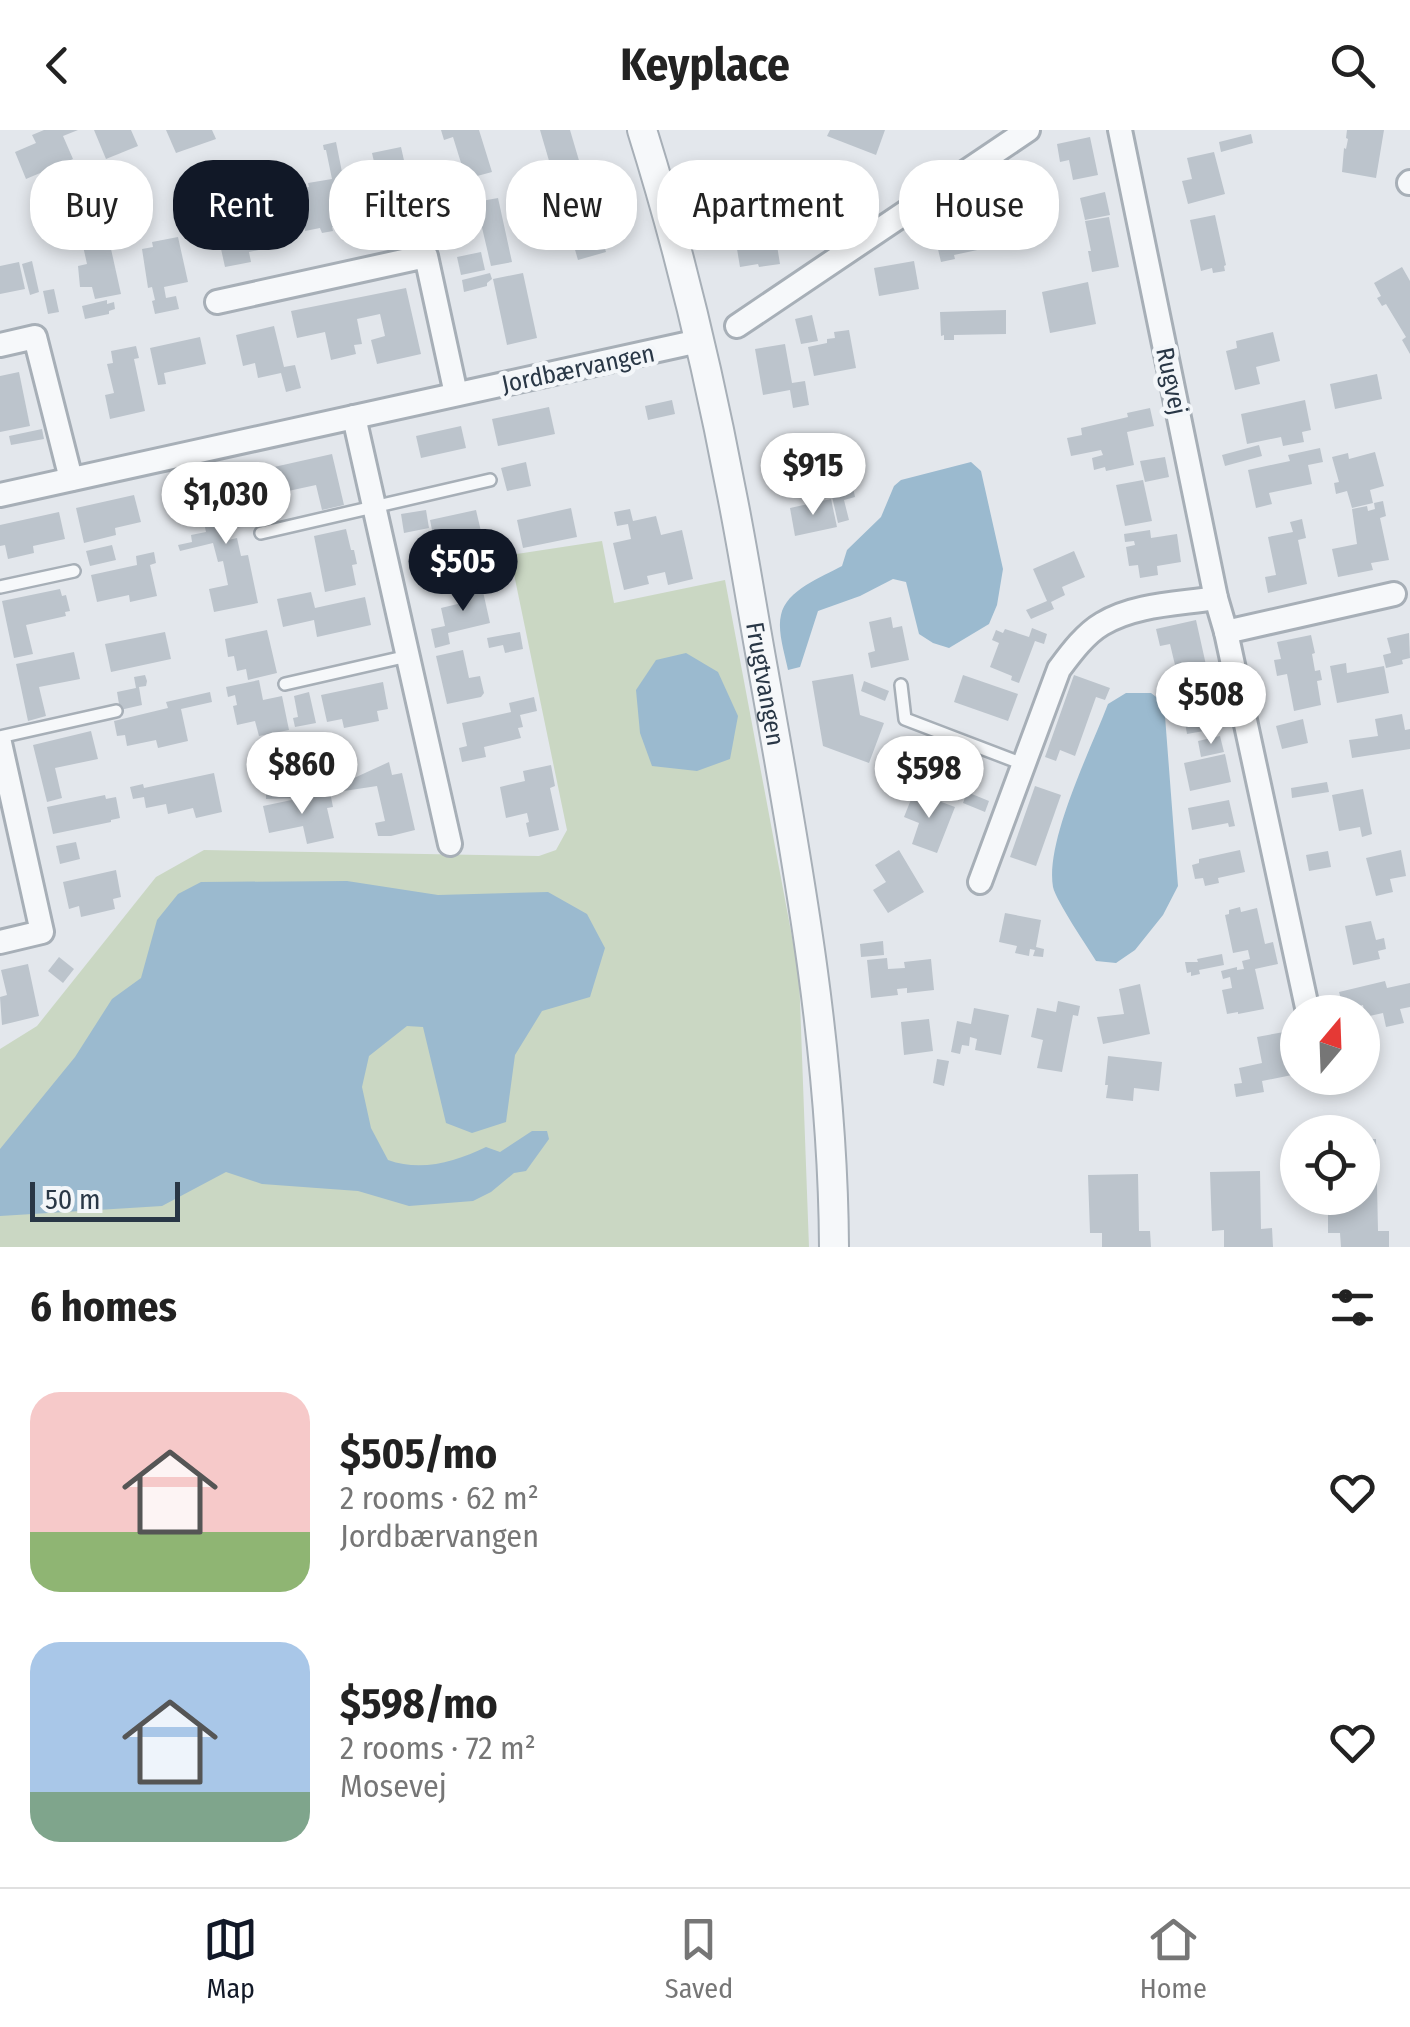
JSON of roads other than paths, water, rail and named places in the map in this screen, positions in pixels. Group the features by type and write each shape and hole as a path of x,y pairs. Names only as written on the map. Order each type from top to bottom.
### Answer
{"street":[{"name":"Frugtvangen","path":"642,130 700,341 732,494 813,966 828,1113 834,1247"},
{"path":"737,326 1028,130"},
{"name":"Rugvej","path":"1120,130 1216,598 1304,995"},
{"path":"216,302 426,256 456,394"},
{"path":"0,344 36,337 71,479"},
{"name":"Jordbærvangen","path":"0,495 700,341"},
{"path":"354,417 450,844"},
{"path":"1226,632 1394,594"},
{"path":"980,882 1058,669 1075,648 1100,625 1134,610 1216,598"},
{"path":"0,740 42,932 0,942"}],"lane":[{"path":"261,533 490,480"},
{"path":"0,588 74,571"},
{"path":"285,684 408,656"},
{"path":"901,686 905,720 1024,764"},
{"path":"0,740 116,712"}],"water":[{"path":"971,462 981,471 1003,569 997,605 989,624 949,648 933,643 919,634 906,582 893,579 818,611 800,667 788,670 780,621 790,598 842,566 847,550 881,517 894,486 901,480"},
{"path":"686,653 718,672 738,716 730,759 697,771 652,766 640,733 636,690 656,660"},
{"path":"1126,693 1151,693 1164,703 1178,886 1163,915 1135,950 1116,963 1096,961 1055,894 1052,868 1062,821 1108,704"},
{"path":"347,881 438,895 548,892 587,914 605,948 590,997 542,1011 515,1055 506,1122 472,1133 446,1123 423,1027 407,1026 369,1056 362,1087 371,1128 388,1160 400,1164 438,1164 486,1147 500,1152 532,1131 547,1131 549,1139 526,1171 514,1173 473,1201 409,1206 358,1191 262,1184 226,1172 162,1206 0,1216 0,1149 75,1057 112,999 141,978 157,920 178,894 201,882"}]}
